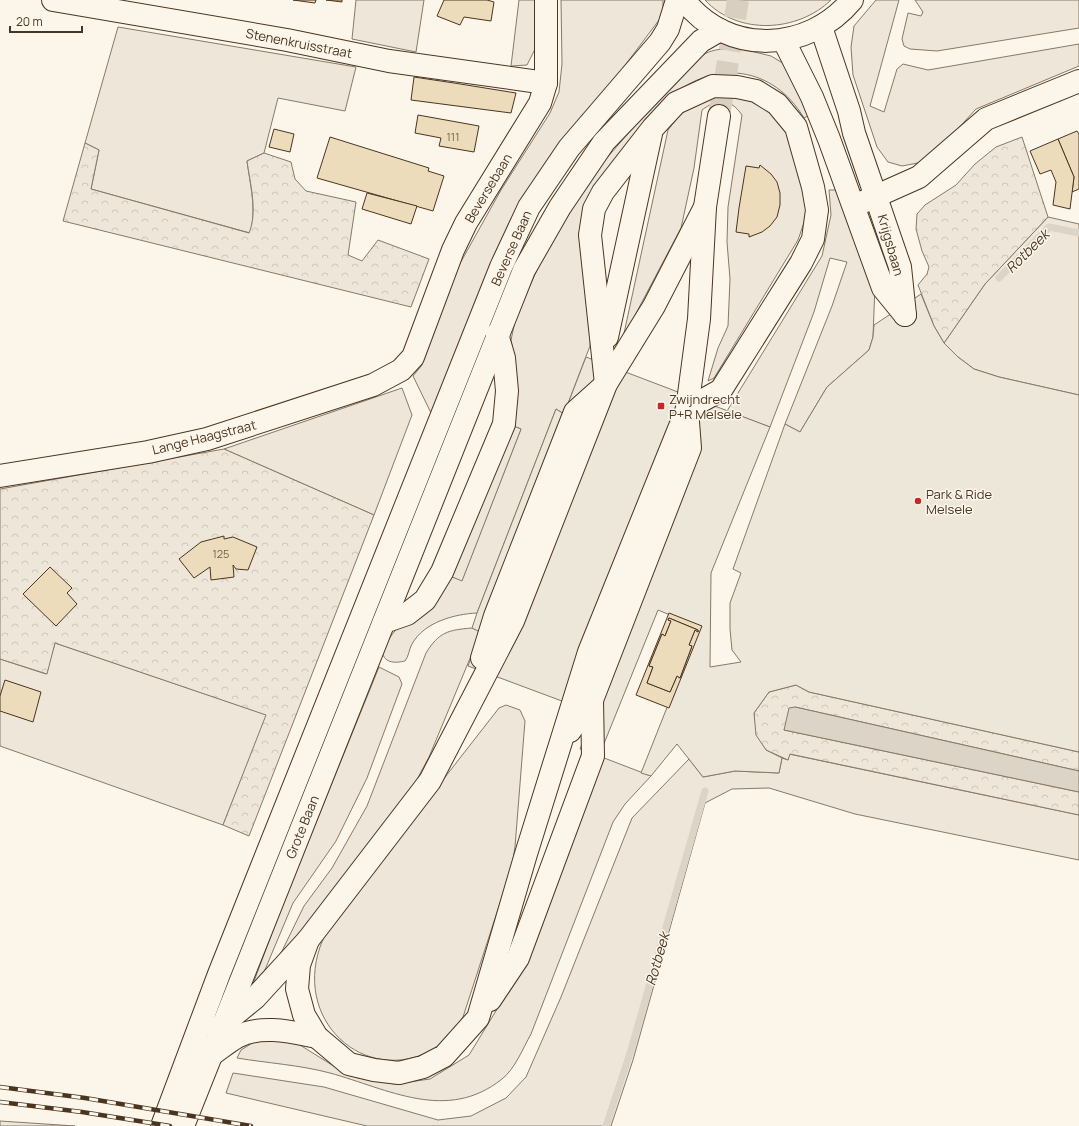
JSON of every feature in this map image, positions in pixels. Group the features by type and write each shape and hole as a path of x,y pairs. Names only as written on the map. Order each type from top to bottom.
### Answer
{"main road":[{"name":"Stenenkruisstraat","path":"53,0 287,40 390,61 546,83"},
{"name":"Beversebaan","path":"401,370 413,357 453,250 466,223 540,103 546,83 546,0"},
{"name":"Beverse Baan","path":"396,528 501,267 529,207 569,148 660,42 668,29 677,0"},
{"path":"684,0 704,20 720,30 751,40 784,41 803,36 821,27 842,12 852,0"},
{"name":"Krijgsbaan","path":"784,41 812,97 883,288 905,315 900,266 854,133 849,111 821,27"},
{"name":"Beverse Baan","path":"421,527 497,334 524,270 560,207 604,142 701,41 720,30"},
{"name":"Krijgsbaan","path":"853,206 919,177 986,119 1079,81"},
{"path":"478,1018 589,652 687,410 721,390 804,257 813,239 817,210 814,187 796,127 777,104 756,91 737,87 713,86 676,103 652,129 603,192 594,209 590,235 606,384"},
{"path":"559,747 592,700 690,448 687,410 698,319 705,206 719,116"},
{"path":"603,355 652,129"},
{"path":"189,1052 260,992 308,940 430,781 459,726 496,616 575,412 606,384 654,306 705,206"},
{"path":"384,622 407,614 425,600 442,572 504,424 507,391 504,358 497,334"},
{"name":"Lange Haagstraat","path":"0,476 148,452 207,439 373,385 401,370"},
{"name":"Grote Baan","path":"183,1126 421,527"},
{"name":"Grote Baan","path":"162,1126 189,1052 396,528"},
{"path":"308,940 299,965 297,989 304,1015 316,1037 349,1064 374,1070 398,1073 423,1067 444,1056 478,1018 518,958 592,756 592,700"},
{"path":"211,1055 238,1037 249,1033 267,1030 287,1031 316,1037"}],"green space":[{"path":"356,0 424,0 416,52 352,39"},
{"path":"519,0 536,0 537,45 527,65 511,66"},
{"path":"561,0 663,0 663,10 659,20 617,76 581,117 541,172 514,215 494,255 432,415 413,376 422,365 430,334 458,267 501,190 550,113 559,92 562,64"},
{"path":"705,0 831,0 817,11 802,19 785,24 768,26 734,20 719,12"},
{"path":"876,0 899,0 870,106 884,112 897,69 903,64 928,70 1079,44 1079,66 976,109 953,134 923,162 902,166 888,162 877,147 853,75 851,47 854,26"},
{"path":"915,0 1079,0 1079,28 937,51 910,49 904,46 902,39 908,13 921,16 923,12"},
{"path":"118,27 356,67 345,111 278,98 264,153 247,161 253,206 250,233 91,189 99,150 85,143"},
{"path":"738,48 771,56 786,65 810,115 804,118 791,101 776,87 760,78 742,74 724,73 706,77 687,85 670,97 600,182 590,346 564,414 556,409 477,613 450,617 432,625 417,636 405,661 388,661 383,656 382,652 386,643 402,623 449,576 462,580 521,429 509,424 514,356 511,340 515,321 523,300 551,240 586,182 683,70 708,52 721,49"},
{"path":"733,91 768,105 787,127 809,208 798,240 714,378 708,381 718,348 728,326 730,279 727,242 728,207 742,115 733,105 719,102 713,103 702,110 694,168 681,228 623,338 668,130 689,107 696,102 711,96"},
{"path":"1022,137 1048,217 985,284 944,343 934,326 918,285 927,274 929,267 922,251 916,229 917,214 925,205 956,185 975,164 996,147"},
{"path":"85,143 99,150 91,189 249,233 252,225 253,207 247,161 264,153 291,162 295,179 306,191 356,202 348,255 362,261 378,240 429,259 411,307 63,221"},
{"path":"829,190 838,190 875,285 873,337 869,350 827,387 800,432 785,424 832,306 847,262 830,258 814,312 770,427 727,411 822,256 831,215"},
{"path":"1048,217 1079,224 1079,395 999,377 974,369 958,357 944,343 985,284"},
{"path":"402,388 412,415 374,515 224,449"},
{"path":"224,449 374,515 249,836 223,825 266,715 55,643 47,674 0,659 0,489"},
{"path":"472,628 481,632 429,757 408,796 326,904 281,953 304,906 332,868 367,806 426,653 435,641 445,633"},
{"path":"55,643 267,715 223,825 0,746 0,659 46,674"},
{"path":"379,667 399,677 402,684 367,778 336,841 293,903 259,984 250,992 281,909"},
{"path":"796,685 809,692 1079,752 1079,771 795,707 784,730 1079,792 1079,815 790,754 788,760 766,750 755,735 754,713 769,692"},
{"path":"506,705 520,710 525,721 515,847 512,866 463,1017 454,1032 445,1042 415,1057 389,1060 365,1055 344,1043 328,1025 318,1002 315,976 320,947 338,914 499,708"},
{"path":"789,754 1079,815 1079,860 855,814 769,788 732,789 705,803 633,1060 611,1126 367,1126 226,1093 233,1073 324,1087 438,1120 471,1116 506,1098 526,1077 561,997 632,818 689,759 703,777 735,771 779,773 782,758 788,760"},
{"path":"599,756 651,776 625,804 613,822 531,1034 515,1064 507,1075 481,1092 460,1099 439,1101 395,1094 319,1070 237,1058 241,1050 254,1042 271,1038 292,1040 332,1065 358,1078 395,1084 430,1079 469,1055 529,954"},
{"path":"0,1121 75,1126 0,1126"}],"shaded area":[{"name":"Park & Ride Melsele","path":"921,294 934,326 944,343 958,357 974,369 999,377 1079,395 1079,752 809,692 796,685 769,692 754,713 756,735 766,750 782,758 779,773 735,771 703,777 677,744 651,776 641,773 699,627 658,610 599,756 580,749 594,713 468,666 480,632 472,628 477,613 556,409 564,414 586,357 770,427 711,573 710,667 741,662 732,650 730,629 730,603 741,573 733,569 785,424 800,432 827,387 869,350 873,337 874,325"},
{"path":"495,419 521,429 462,581 433,569"},
{"path":"795,707 1079,771 1079,792 784,730 789,708"}],"building":[{"path":"293,0 316,0 315,3"},
{"path":"326,0 342,0 342,2"},
{"path":"444,0 487,0 494,2 491,21 464,17 460,25 437,16"},
{"path":"414,77 516,93 511,113 411,100"},
{"path":"418,115 479,126 474,152 439,146 441,138 415,133"},
{"path":"274,129 294,134 290,152 269,147"},
{"path":"1077,131 1079,134 1079,189 1072,192 1074,177 1058,139"},
{"path":"330,137 429,168 428,171 444,176 433,211 317,178"},
{"path":"1058,139 1074,177 1070,209 1053,205 1056,182 1051,170 1040,174 1030,151"},
{"path":"760,165 771,174 777,182 780,193 780,205 777,217 770,226 762,232 749,237 749,234 736,232 739,208 746,166 759,168"},
{"path":"367,193 417,206 411,224 362,209"},
{"path":"224,536 224,539 233,537 257,547 248,570 236,569 233,565 234,577 211,580 210,567 194,578 179,559 201,542"},
{"path":"50,567 72,588 67,593 77,604 56,626 23,594"},
{"path":"669,613 702,626 669,708 636,695","holes":["669,618 698,630 698,632 695,630 689,645 692,646 680,678 677,676 670,692 647,683 653,667 649,666 662,634 665,636 671,621 668,620"]},
{"path":"669,618 698,630 698,632 695,630 689,645 692,646 680,678 677,676 670,692 647,683 653,667 649,666 662,634 665,636 671,621 668,620"},
{"path":"5,680 41,692 33,722 0,711 0,696"}],"waterway":[{"name":"Rotbeek","path":"999,278 1049,227 1079,233"},
{"name":"Rotbeek","path":"606,1126 631,1050 705,791"}],"tunnel":[{"path":"719,116 738,0"}],"railway":[{"path":"0,1087 85,1098 251,1126"},
{"path":"0,1102 82,1112 170,1126"}],"place":[{"name":"Zwijndrecht P+R Melsele","path":"661,406"},
{"name":"Park & Ride Melsele","path":"918,501"}]}
